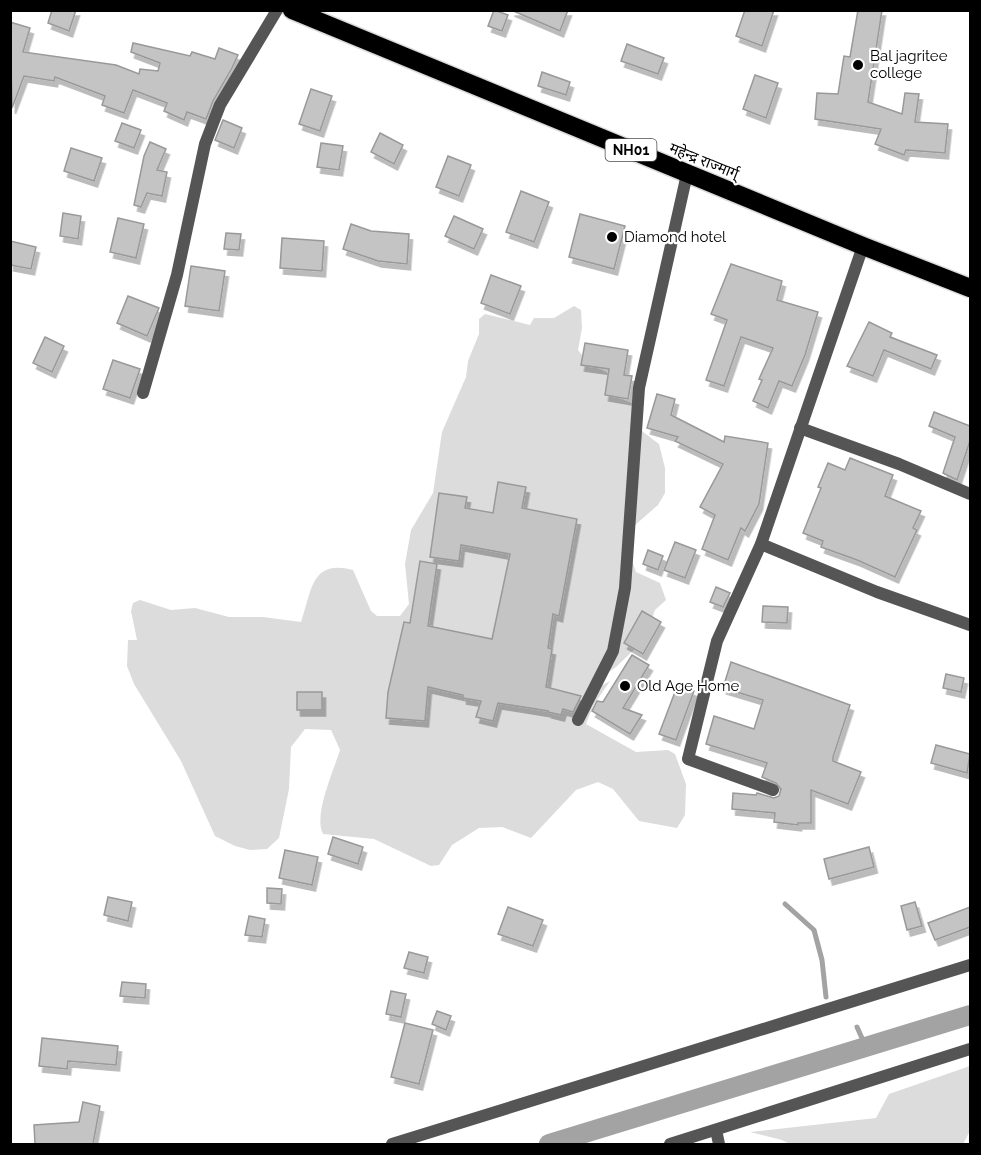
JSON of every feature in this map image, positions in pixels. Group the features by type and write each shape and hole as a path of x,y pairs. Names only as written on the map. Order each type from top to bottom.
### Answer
{"highway":[{"name":"महेन्द्र राज्मार्ग्","path":"292,10 687,174 970,288"}],"street":[{"path":"143,393 177,275 205,144 220,105 277,10"},
{"path":"578,720 613,651 625,588 639,388 687,174"},
{"path":"773,790 688,759 717,641 761,544 863,246"},
{"path":"800,428 898,464 970,494"},
{"path":"761,544 877,592 970,625"},
{"path":"392,1144 970,965"},
{"path":"670,1144 970,1049"},
{"path":"716,1130 719,1144"}],"shaded area":[{"path":"574,306 581,310 582,328 578,350 588,363 610,374 612,395 641,407 638,428 659,444 665,468 665,493 658,505 634,526 631,558 636,572 660,583 666,600 655,610 645,639 616,667 597,680 601,686 610,681 593,706 586,724 636,752 668,750 675,754 686,784 685,815 677,828 639,821 613,789 598,782 576,790 531,838 502,827 479,828 452,845 439,865 431,866 374,839 323,834 322,804 340,750 331,730 305,729 291,747 289,789 279,838 267,849 250,850 235,846 215,836 181,761 134,684 127,666 128,640 137,640 131,611 133,603 140,600 171,610 195,608 229,617 263,617 301,622 315,580 329,569 339,568 353,570 371,611 377,616 400,616 409,604 405,564 411,530 433,493 442,432 466,377 468,361 479,334 479,319 485,314 530,325 534,318 554,318"},
{"path":"970,1066 970,1131 963,1144 790,1144 750,1132 876,1118 889,1094"}],"building":[{"path":"52,10 76,10 69,31 48,23"},
{"path":"494,10 508,15 502,31 488,26"},
{"path":"511,10 568,10 560,31"},
{"path":"745,10 774,10 762,46 736,36"},
{"path":"858,10 882,10 868,102 902,114 905,93 919,94 915,122 948,124 945,153 906,150 904,155 875,144 881,129 815,119 817,93 838,94 844,56 850,57"},
{"path":"10,22 30,28 23,52 116,65 139,74 140,69 158,71 160,63 131,52 133,43 190,56 192,52 215,59 219,48 238,55 206,119 187,112 184,120 164,111 167,103 133,90 124,113 102,105 105,96 55,77 54,81 24,76 12,108"},
{"path":"627,44 664,58 658,74 621,61"},
{"path":"542,72 570,82 566,95 538,86"},
{"path":"755,75 778,83 766,118 743,109"},
{"path":"311,89 332,96 320,131 299,124"},
{"path":"223,120 242,128 234,148 215,140"},
{"path":"122,123 141,130 134,148 115,141"},
{"path":"380,133 403,145 394,164 371,152"},
{"path":"150,142 166,149 157,170 167,172 162,196 147,193 141,207 134,205 144,156"},
{"path":"321,143 343,146 339,170 317,167"},
{"path":"71,148 102,158 94,181 64,171"},
{"path":"448,156 471,165 459,196 436,187"},
{"path":"521,191 549,202 534,242 506,232"},
{"path":"63,213 81,216 78,239 60,236"},
{"path":"580,214 625,226 614,269 569,257"},
{"path":"454,216 483,229 474,249 445,236"},
{"path":"118,218 144,224 136,258 110,252"},
{"path":"351,224 371,231 409,234 407,264 378,261 343,249"},
{"path":"226,233 241,234 239,250 224,249"},
{"path":"282,238 324,241 322,271 280,268"},
{"path":"10,241 36,247 31,269 10,265"},
{"path":"731,264 782,281 777,300 818,312 805,355 792,386 779,381 768,408 753,401 762,380 759,379 773,348 741,337 724,386 706,380 727,320 711,314"},
{"path":"191,266 225,271 219,311 185,306"},
{"path":"491,275 521,286 510,314 481,303"},
{"path":"128,296 159,308 147,336 117,323"},
{"path":"869,322 892,333 890,337 937,355 931,369 884,350 873,376 847,366"},
{"path":"45,337 64,346 52,372 33,363"},
{"path":"585,343 628,350 624,375 632,376 628,399 605,395 609,369 581,365"},
{"path":"113,360 140,369 130,398 103,389"},
{"path":"657,394 675,399 671,415 724,442 725,436 768,443 759,504 745,531 741,528 728,560 702,549 715,515 700,507 723,464 675,441 678,437 647,428"},
{"path":"934,412 970,426 970,441 957,480 943,473 955,437 929,426"},
{"path":"850,458 893,475 885,496 921,511 913,528 917,530 895,577 821,547 823,541 803,533 821,488 818,487 828,463 845,470"},
{"path":"498,482 526,487 522,508 577,519 559,616 553,614 548,648 552,649 546,687 581,696 573,712 563,709 561,715 498,703 493,721 476,717 481,701 428,687 425,721 386,718 388,692 404,622 410,623 420,561 437,564 428,626 492,639 510,554 461,545 459,561 430,557 439,493 467,497 465,508 493,513"},
{"path":"675,542 696,550 685,578 664,570"},
{"path":"648,550 663,556 658,570 643,564"},
{"path":"716,587 730,593 723,607 710,602"},
{"path":"763,606 788,607 787,623 762,622"},
{"name":"Old Age Home","path":"642,611 661,622 643,654 624,643"},
{"name":"Old Age Home","path":"632,655 649,665 623,708 642,715 630,734 592,711 597,701 603,702"},
{"path":"731,662 850,705 833,757 833,761 861,772 848,804 811,790 811,823 798,823 798,825 774,822 775,813 732,809 733,793 756,795 757,793 774,798 779,796 781,789 776,783 762,777 767,763 706,744 714,716 754,729 763,700 723,688"},
{"path":"946,674 964,678 961,692 943,688"},
{"name":"Old Age Home","path":"678,684 694,691 676,740 659,734"},
{"path":"297,692 322,692 322,710 297,710"},
{"path":"936,745 970,754 967,773 931,763"},
{"path":"333,837 363,847 358,864 328,854"},
{"path":"869,847 874,867 829,879 824,859"},
{"path":"285,850 318,857 312,885 279,878"},
{"path":"267,888 282,889 281,904 267,903"},
{"path":"108,897 132,902 128,921 104,915"},
{"path":"915,902 922,926 907,930 901,906"},
{"path":"508,907 543,920 533,946 498,934"},
{"path":"970,907 970,927 935,940 928,923"},
{"path":"249,916 265,919 262,937 245,935"},
{"path":"409,952 428,957 424,973 404,968"},
{"path":"122,982 146,984 145,998 120,996"},
{"path":"391,991 406,994 401,1017 386,1014"},
{"path":"437,1011 451,1016 446,1030 432,1024"},
{"path":"405,1023 433,1030 419,1084 391,1077"},
{"path":"42,1038 118,1046 116,1065 68,1061 67,1069 39,1066"},
{"path":"83,1102 100,1106 93,1144 35,1144 34,1125 79,1122"}],"waterway":[{"path":"785,904 814,930 822,960 826,997"},
{"path":"549,1144 970,1015"},
{"path":"857,1027 866,1047"}],"place":[{"name":"Bal jagritee college","path":"858,65"},
{"name":"Diamond hotel","path":"612,237"},
{"name":"Old Age Home","path":"625,686"}]}
